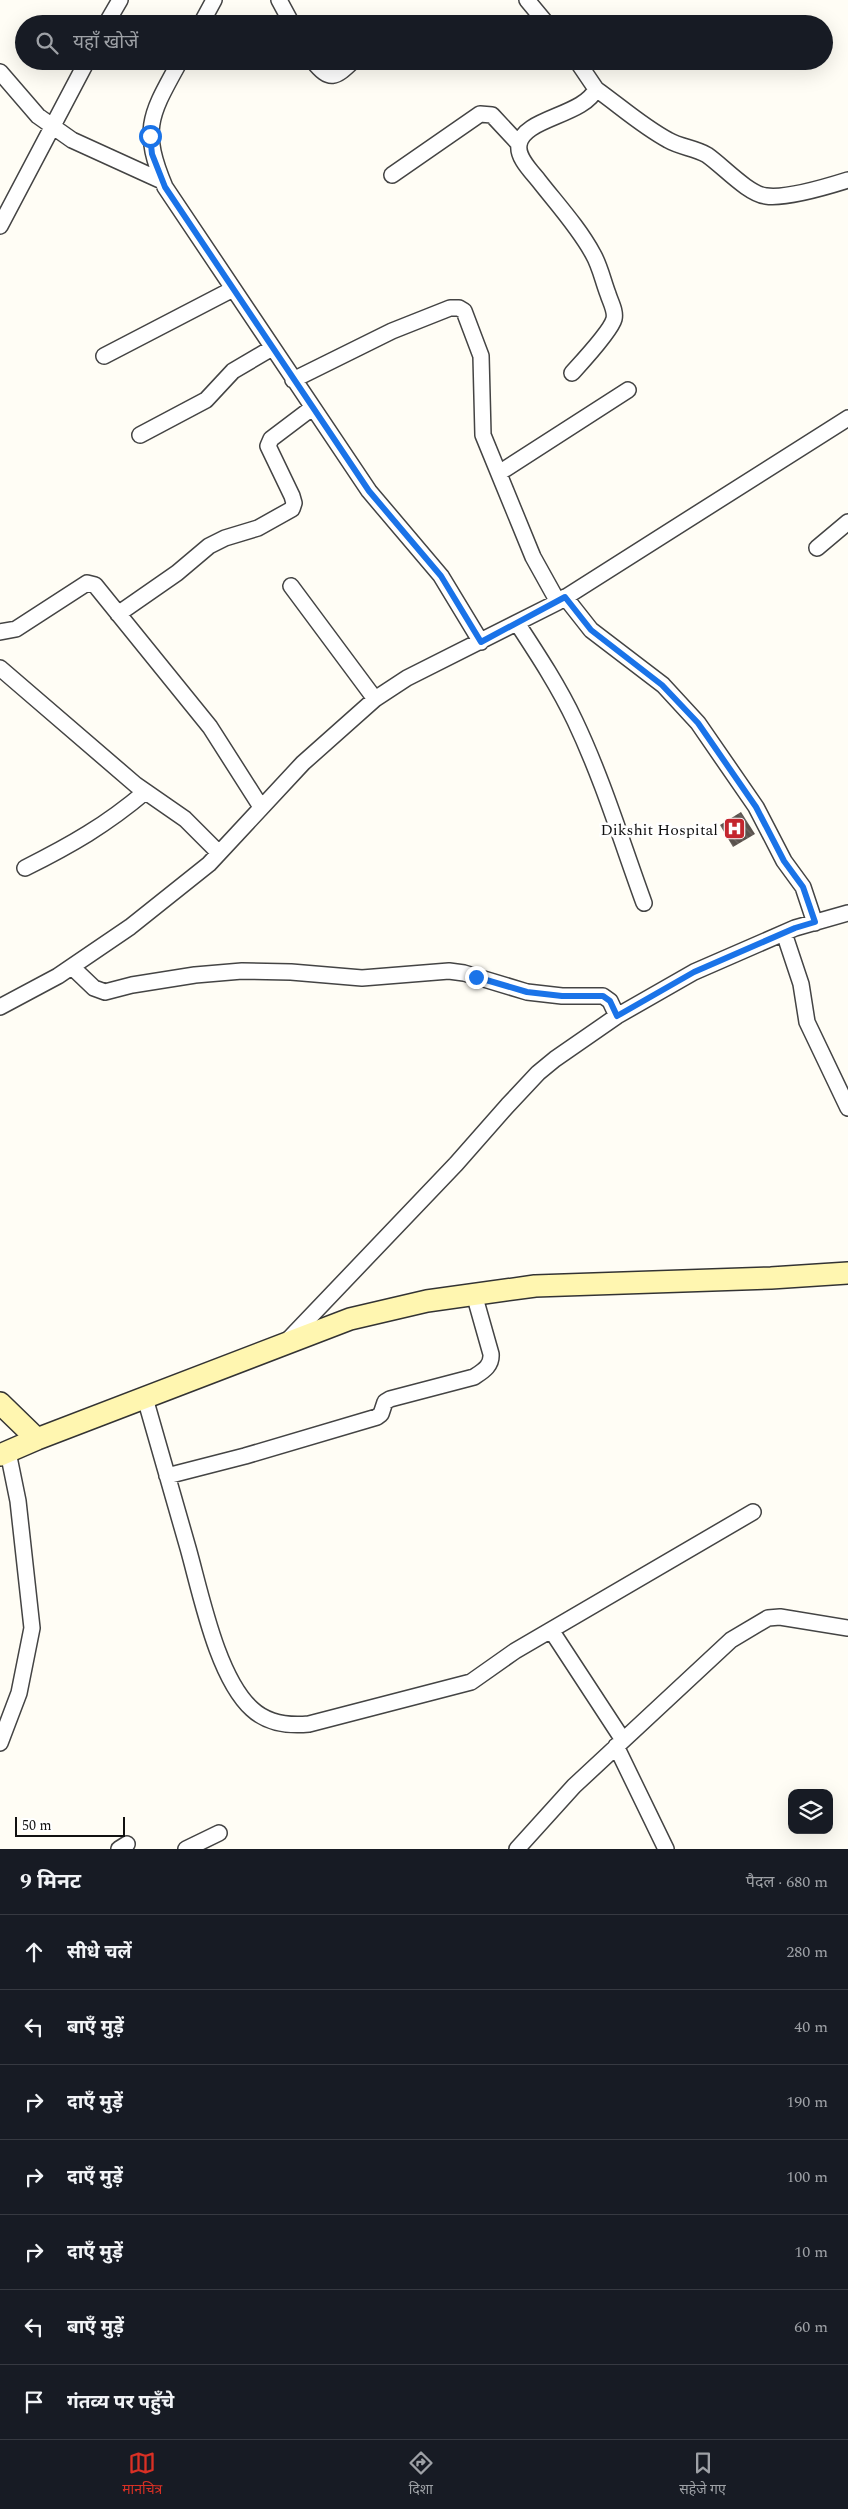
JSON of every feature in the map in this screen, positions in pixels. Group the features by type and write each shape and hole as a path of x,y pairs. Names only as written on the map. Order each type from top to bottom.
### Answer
{"main road":[{"path":"4,1454 37,1439 350,1320 427,1301 534,1286 771,1278 848,1272"},
{"path":"0,1403 37,1439"}],"street":[{"path":"111,15 120,0"},
{"path":"205,15 214,0"},
{"path":"279,0 287,15"},
{"path":"527,0 540,15"},
{"path":"0,226 82,70"},
{"path":"175,70 152,114 150,136 152,154 162,181 369,491 441,576 481,642"},
{"path":"320,70 332,76 344,70"},
{"path":"583,70 596,89 662,136 709,157 757,194 775,196 830,186 848,180"},
{"path":"0,72 38,116 52,127 72,140 162,181"},
{"path":"572,373 609,328 614,313 594,255 578,230 528,167 519,152 519,144 523,136 533,128 590,100 596,89"},
{"path":"392,175 480,114 492,115 519,144"},
{"path":"104,356 233,289"},
{"path":"294,380 392,331 450,308 459,308 468,316 478,344 482,381 482,429 533,557 562,600 591,630 662,685 698,723 756,807 784,861 803,887 815,922"},
{"path":"140,435 206,400 234,371 272,348"},
{"path":"499,473 628,390"},
{"path":"118,614 177,573 209,546 225,538 258,528 292,509 294,503 292,496 268,446 271,440 312,408"},
{"path":"0,1007 72,966 130,927 209,864 303,763 375,699 407,678 562,600 848,418"},
{"path":"817,548 848,522"},
{"path":"0,632 16,630 87,583 95,585 210,728 262,807"},
{"path":"291,586 375,699"},
{"path":"517,624 558,687 576,722 644,903"},
{"path":"0,668 145,792 185,819 220,853"},
{"path":"25,868 82,839 114,818 145,792"},
{"path":"283,1345 456,1164 538,1073 617,1016 694,972 784,933 848,913"},
{"path":"784,933 801,984 807,1022 848,1108"},
{"path":"72,966 94,988 105,992 132,985 195,975 242,971 291,972 362,978 448,972 470,975 527,992 562,996 603,996 610,1001 617,1016"},
{"path":"167,1476 245,1456 377,1417 382,1414 384,1404 390,1399 474,1377 484,1371 491,1360 474,1294"},
{"path":"145,1398 224,1667 233,1684 252,1708 271,1721 299,1726 460,1687 480,1678 510,1655 551,1630 753,1512"},
{"path":"0,1743 16,1706 26,1666 32,1628 18,1500 4,1454"},
{"path":"518,1849 574,1786 730,1640 768,1618 780,1617 848,1628"},
{"path":"551,1630 620,1743 666,1849"},
{"path":"186,1849 219,1833"}],"building":[{"path":"741,812 755,834 733,847 720,825"}],"place":[{"name":"Dikshit Hospital","path":"734,829"}],"route":[{"path":"150,136 152,154 165,187 369,491 394,523 417,546 441,576 481,642 565,597 581,620 591,630 662,685 698,723 756,807 784,861 796,874 803,887 815,922 795,928 694,972 617,1016 606,996 562,996 527,992 476,977"}]}
